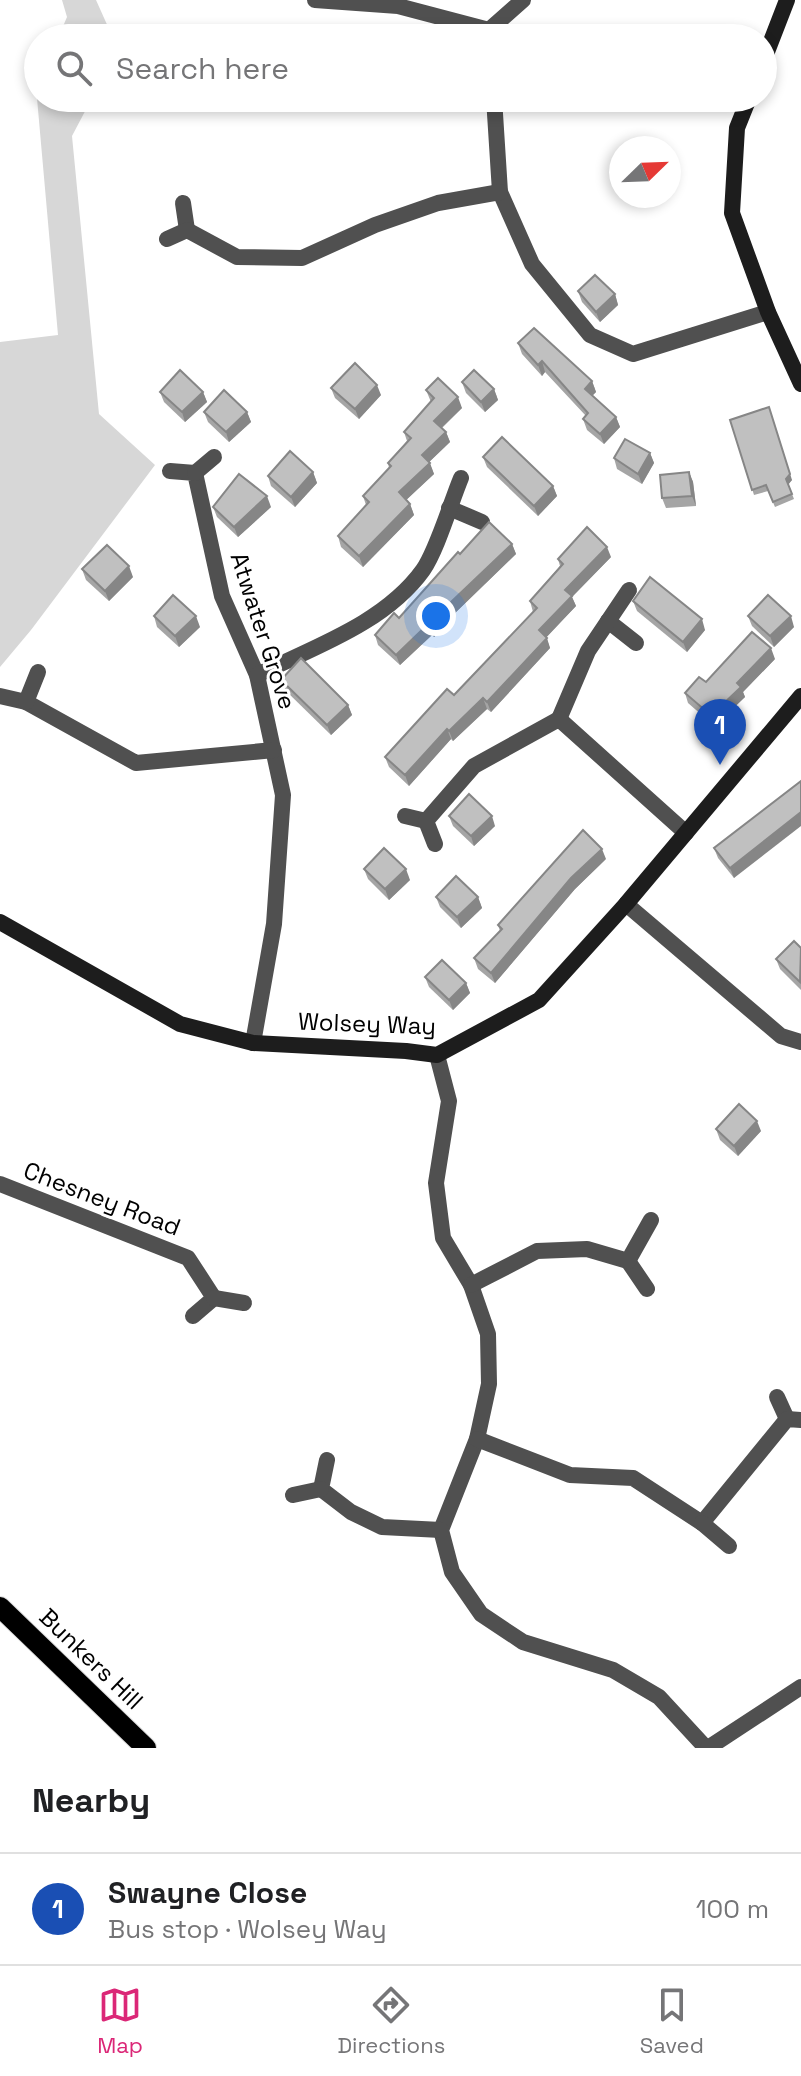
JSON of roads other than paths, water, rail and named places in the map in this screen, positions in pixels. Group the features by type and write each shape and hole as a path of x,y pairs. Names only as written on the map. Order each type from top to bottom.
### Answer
{"main road":[{"name":"Bunkers Hill","path":"0,1607 146,1748"}],"street":[{"path":"315,0 398,6 456,24"},
{"path":"499,24 523,0"},
{"path":"777,26 787,0"},
{"path":"495,112 500,192 532,264 590,335 633,354 768,312"},
{"path":"743,112 737,128 732,213 768,312 801,384"},
{"path":"187,230 237,257 302,258 375,225 438,203 500,192"},
{"path":"183,203 187,230"},
{"path":"167,239 187,230"},
{"path":"170,471 195,473 214,457"},
{"name":"Atwater Grove","path":"195,473 222,596 257,675 283,795 274,924 253,1043"},
{"path":"257,675 396,602 425,568 461,478"},
{"path":"449,508 482,522"},
{"path":"426,821 474,766 559,719 588,651 629,590"},
{"path":"608,621 636,643"},
{"path":"26,702 38,672"},
{"path":"0,696 26,702 136,763 274,750"},
{"name":"Wolsey Way","path":"0,922 180,1024 253,1043 437,1055 539,1000 626,904 801,696"},
{"path":"559,719 686,833"},
{"path":"405,816 426,821"},
{"path":"426,821 435,844"},
{"path":"626,904 781,1036 801,1042"},
{"path":"437,1055 449,1101 436,1183 443,1238 471,1285 488,1334 489,1384 477,1439 441,1530 452,1572 481,1614 523,1642 613,1670 659,1697 707,1748 801,1687"},
{"name":"Chesney Road","path":"0,1184 188,1258 214,1298"},
{"path":"628,1261 651,1220"},
{"path":"471,1285 537,1251 587,1249 628,1261 647,1289"},
{"path":"193,1316 214,1298 244,1303"},
{"path":"702,1523 794,1420 777,1397"},
{"path":"477,1439 570,1475 633,1478 702,1523 729,1546"},
{"path":"321,1489 327,1460"},
{"path":"293,1495 321,1489 351,1512 382,1527 441,1530"}],"place":[{"name":"Swayne Close","path":"720,765"}]}
